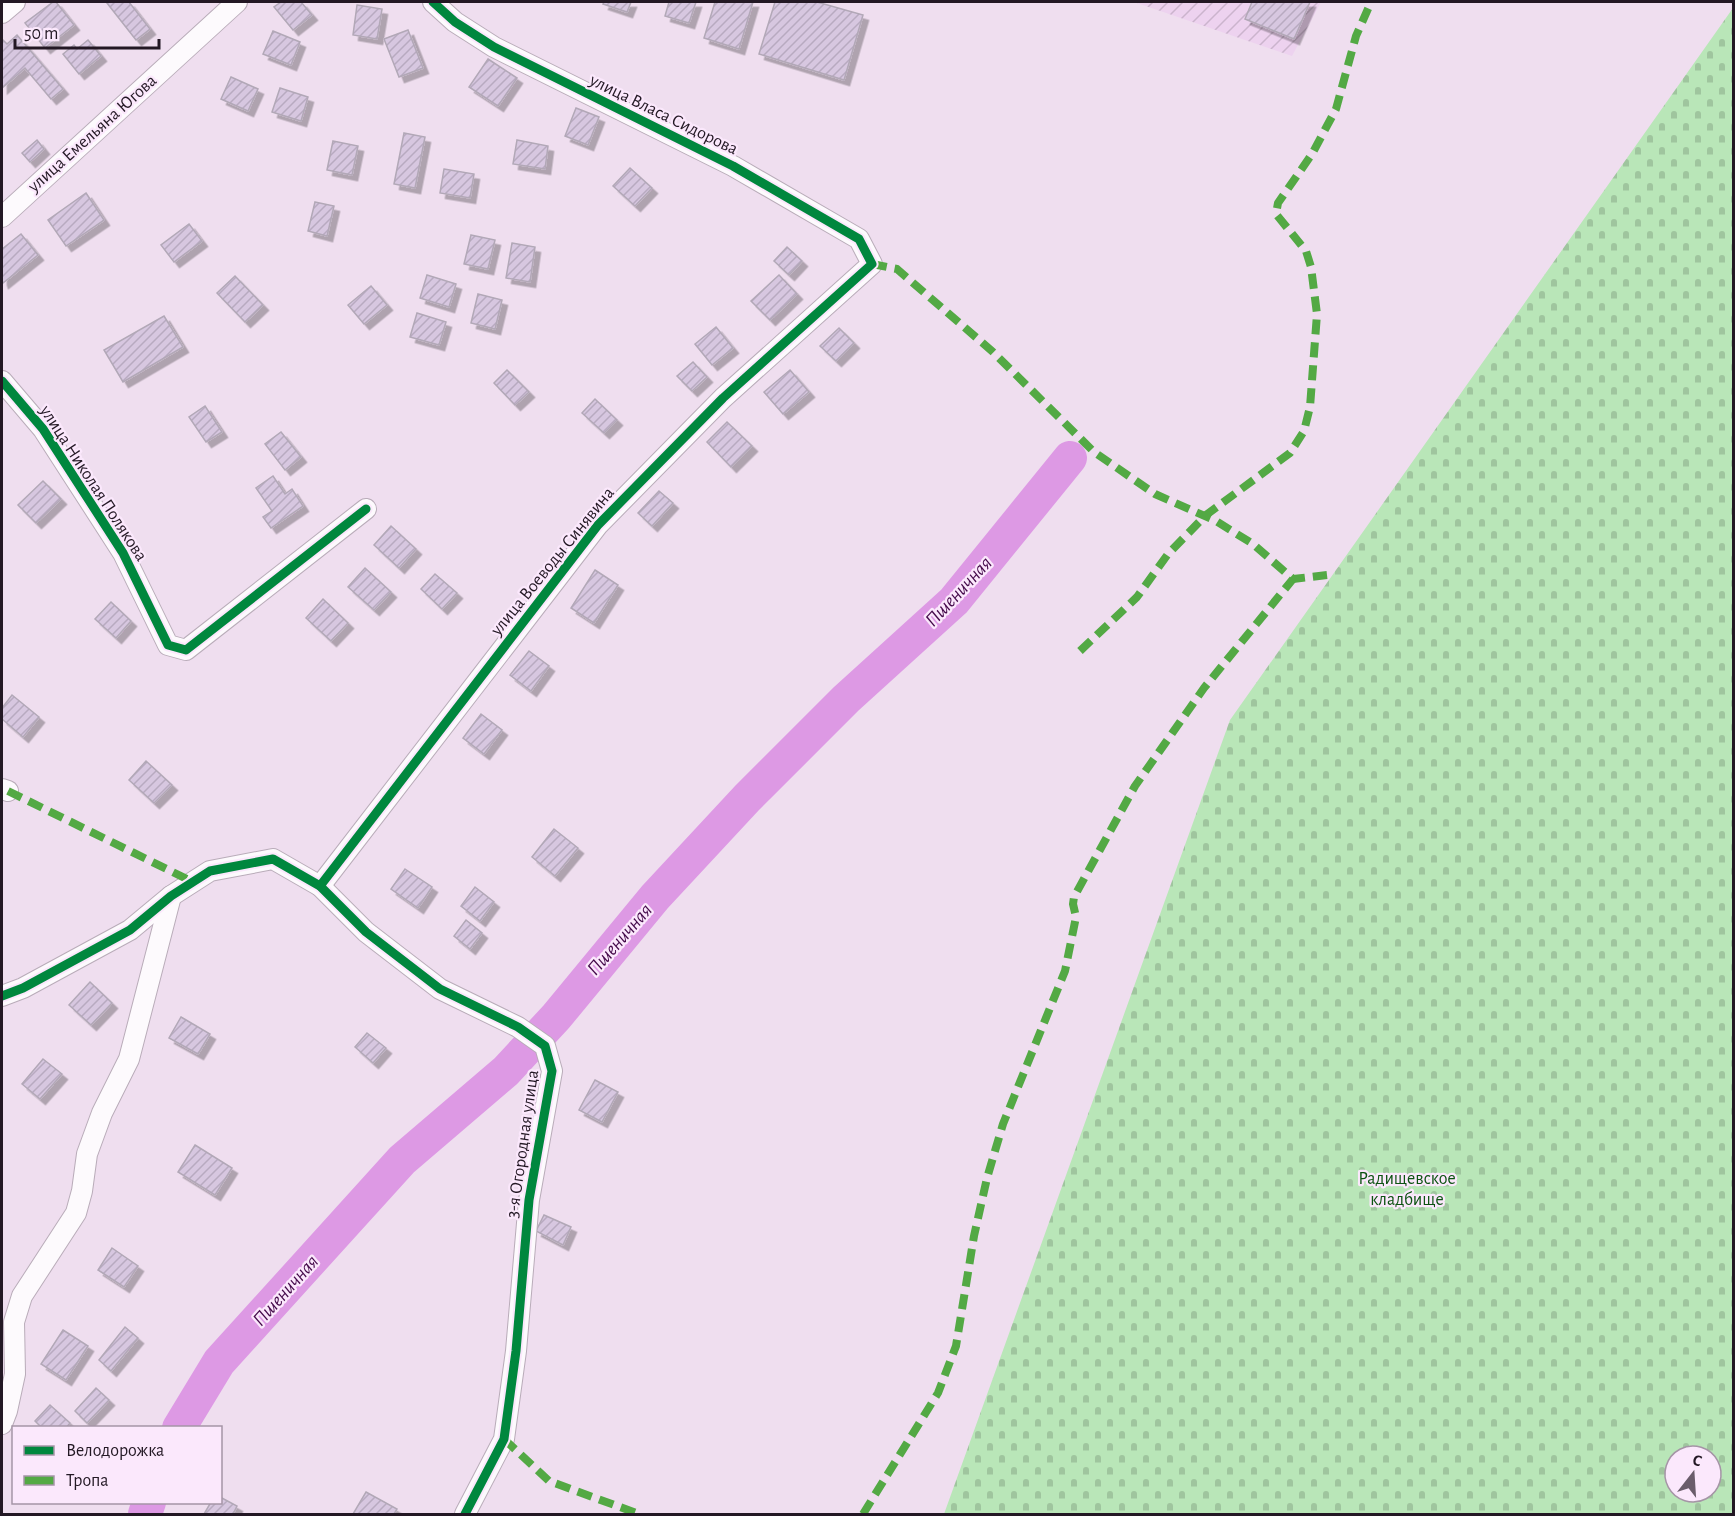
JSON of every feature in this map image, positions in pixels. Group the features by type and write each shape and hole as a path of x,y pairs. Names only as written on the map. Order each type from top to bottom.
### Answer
{"street":[{"path":"2,13 15,2"},
{"name":"улица Емельяна Югова","path":"2,217 237,2"},
{"name":"улица Власа Сидорова","path":"433,2 455,22 494,47 733,166 859,239 872,264"},
{"name":"улица Воеводы Синявина","path":"320,886 598,525 723,398 872,264"},
{"name":"улица Николая Полякова","path":"2,381 43,429 123,553 168,645 186,650 366,509"},
{"name":"3-я Огородная улица","path":"2,996 23,988 130,930 171,896 210,871 273,859 320,886 366,932 440,989 518,1027 545,1046 552,1071 529,1200 516,1351 504,1439 465,1515"},
{"path":"2,1424 7,1412 15,1374 14,1322 21,1296 78,1208 87,1154 102,1113 129,1059 171,896"}],"shaded area":[{"path":"1134,2 1321,2 1292,56"}],"green space":[{"name":"Радищевское кладбище","path":"1733,8 1733,1514 944,1514 1230,720"}],"building":[{"path":"56,2 74,25 45,48 25,23"},
{"path":"129,2 150,29 136,40 107,3"},
{"path":"281,2 301,2 312,15 293,30 274,7"},
{"path":"604,2 631,2 627,12 603,4"},
{"path":"669,2 696,2 689,23 665,16"},
{"path":"715,2 753,2 739,49 704,38"},
{"path":"775,2 817,2 863,15 844,80 759,54"},
{"path":"1252,2 1310,2 1294,39 1245,19"},
{"path":"357,5 382,9 377,39 353,35"},
{"path":"408,30 423,68 399,77 384,39"},
{"path":"273,31 300,42 291,65 263,54"},
{"path":"17,35 63,89 51,99 25,68 2,88 2,39 7,44"},
{"path":"88,40 101,56 79,74 63,54 74,45 77,49"},
{"path":"488,59 517,78 498,106 469,87"},
{"path":"231,77 258,89 248,111 221,99"},
{"path":"280,88 308,97 301,121 272,112"},
{"path":"576,108 599,117 588,145 565,136"},
{"path":"404,133 425,137 415,188 394,184"},
{"path":"37,140 44,149 30,162 22,153"},
{"path":"517,140 548,146 545,169 513,164"},
{"path":"333,141 358,146 352,175 327,170"},
{"path":"630,168 652,188 635,206 613,186"},
{"path":"444,169 474,174 470,198 440,193"},
{"path":"86,193 104,220 66,246 48,220"},
{"path":"315,202 334,206 327,236 308,231"},
{"path":"189,224 202,241 174,262 161,245"},
{"path":"21,234 38,255 3,283 2,249"},
{"path":"471,235 495,240 488,269 464,264"},
{"path":"512,243 535,247 530,282 506,278"},
{"path":"787,247 802,261 789,275 774,261"},
{"path":"427,275 456,284 449,307 420,298"},
{"path":"779,275 797,294 770,320 751,301"},
{"path":"235,276 263,305 245,322 217,293"},
{"path":"371,286 387,305 364,324 348,305"},
{"path":"478,294 502,300 495,329 471,323"},
{"path":"417,313 446,322 439,345 410,337"},
{"path":"164,316 183,347 123,382 104,350"},
{"path":"716,327 733,348 712,365 695,344"},
{"path":"839,328 854,343 836,361 820,346"},
{"path":"693,362 707,377 692,391 677,376"},
{"path":"507,370 529,392 515,405 494,383"},
{"path":"790,370 809,392 783,414 764,392"},
{"path":"595,399 617,420 604,433 582,413"},
{"path":"205,406 222,432 206,442 189,417"},
{"path":"727,422 752,446 731,467 707,442"},
{"path":"281,432 301,457 285,470 265,444"},
{"path":"273,476 285,494 292,489 303,506 271,528 263,517 272,511 256,488"},
{"path":"43,481 61,499 36,523 18,505"},
{"path":"659,491 673,503 652,526 638,513"},
{"path":"391,526 416,549 399,568 374,545"},
{"path":"365,568 391,592 374,610 348,587"},
{"path":"595,570 618,585 594,623 571,608"},
{"path":"435,574 457,593 442,609 421,589"},
{"path":"323,599 348,623 331,641 306,618"},
{"path":"111,602 131,621 116,638 95,619"},
{"path":"529,651 549,666 531,691 510,675"},
{"path":"12,695 39,717 23,737 2,719 2,708"},
{"path":"481,714 502,730 484,754 463,738"},
{"path":"146,761 172,785 154,803 129,780"},
{"path":"554,829 578,848 555,876 532,857"},
{"path":"405,869 432,887 418,908 391,889"},
{"path":"475,887 494,902 480,921 461,906"},
{"path":"466,920 482,933 470,949 454,936"},
{"path":"90,982 112,1003 91,1025 69,1005"},
{"path":"181,1017 210,1034 198,1054 169,1038"},
{"path":"367,1033 386,1048 373,1063 355,1047"},
{"path":"43,1059 62,1074 40,1099 22,1084"},
{"path":"595,1080 618,1092 602,1122 579,1110"},
{"path":"195,1145 232,1168 215,1195 178,1172"},
{"path":"544,1215 571,1227 563,1245 536,1231"},
{"path":"112,1248 138,1266 124,1287 98,1270"},
{"path":"125,1327 138,1338 111,1371 99,1360"},
{"path":"63,1330 88,1346 66,1380 41,1364"},
{"path":"96,1388 109,1400 87,1423 75,1411"},
{"path":"50,1405 70,1423 68,1426 40,1426 35,1421"},
{"path":"366,1492 397,1509 394,1514 353,1514"},
{"path":"222,1498 237,1506 233,1514 204,1514 210,1504 222,1504"}],"waterway":[{"name":"Пшеничная","path":"180,1426 219,1362 402,1160 506,1071 556,1017 655,897 747,798 846,699 954,601 1070,458"},
{"name":"Пшеничная","path":"145,1514 148,1504"}],"marked path":[{"path":"1080,651 1137,597 1168,554 1206,515 1290,453 1304,431 1310,407 1317,314 1311,267 1306,251 1276,214 1278,203 1312,154 1336,109 1356,36 1371,2"},
{"path":"872,264 897,269 993,352 1094,452 1155,494 1216,521 1253,544 1293,579 1327,575"},
{"path":"863,1514 938,1393 956,1346 974,1236 987,1178 1003,1124 1065,971 1076,917 1074,897 1135,786 1204,688 1293,579"},
{"path":"8,791 193,882"},
{"path":"504,1439 549,1481 639,1514"}],"cycle path":[{"path":"320,886 598,525 723,398 872,264 859,239 733,166 494,47 455,22 433,2"},
{"path":"2,381 43,429 123,553 168,645 186,650 366,509"},
{"path":"2,996 23,988 130,930 171,896 210,871 273,859 320,886 366,932 440,989 518,1027 545,1046 552,1071 529,1200 516,1351 504,1439 465,1514"}]}
